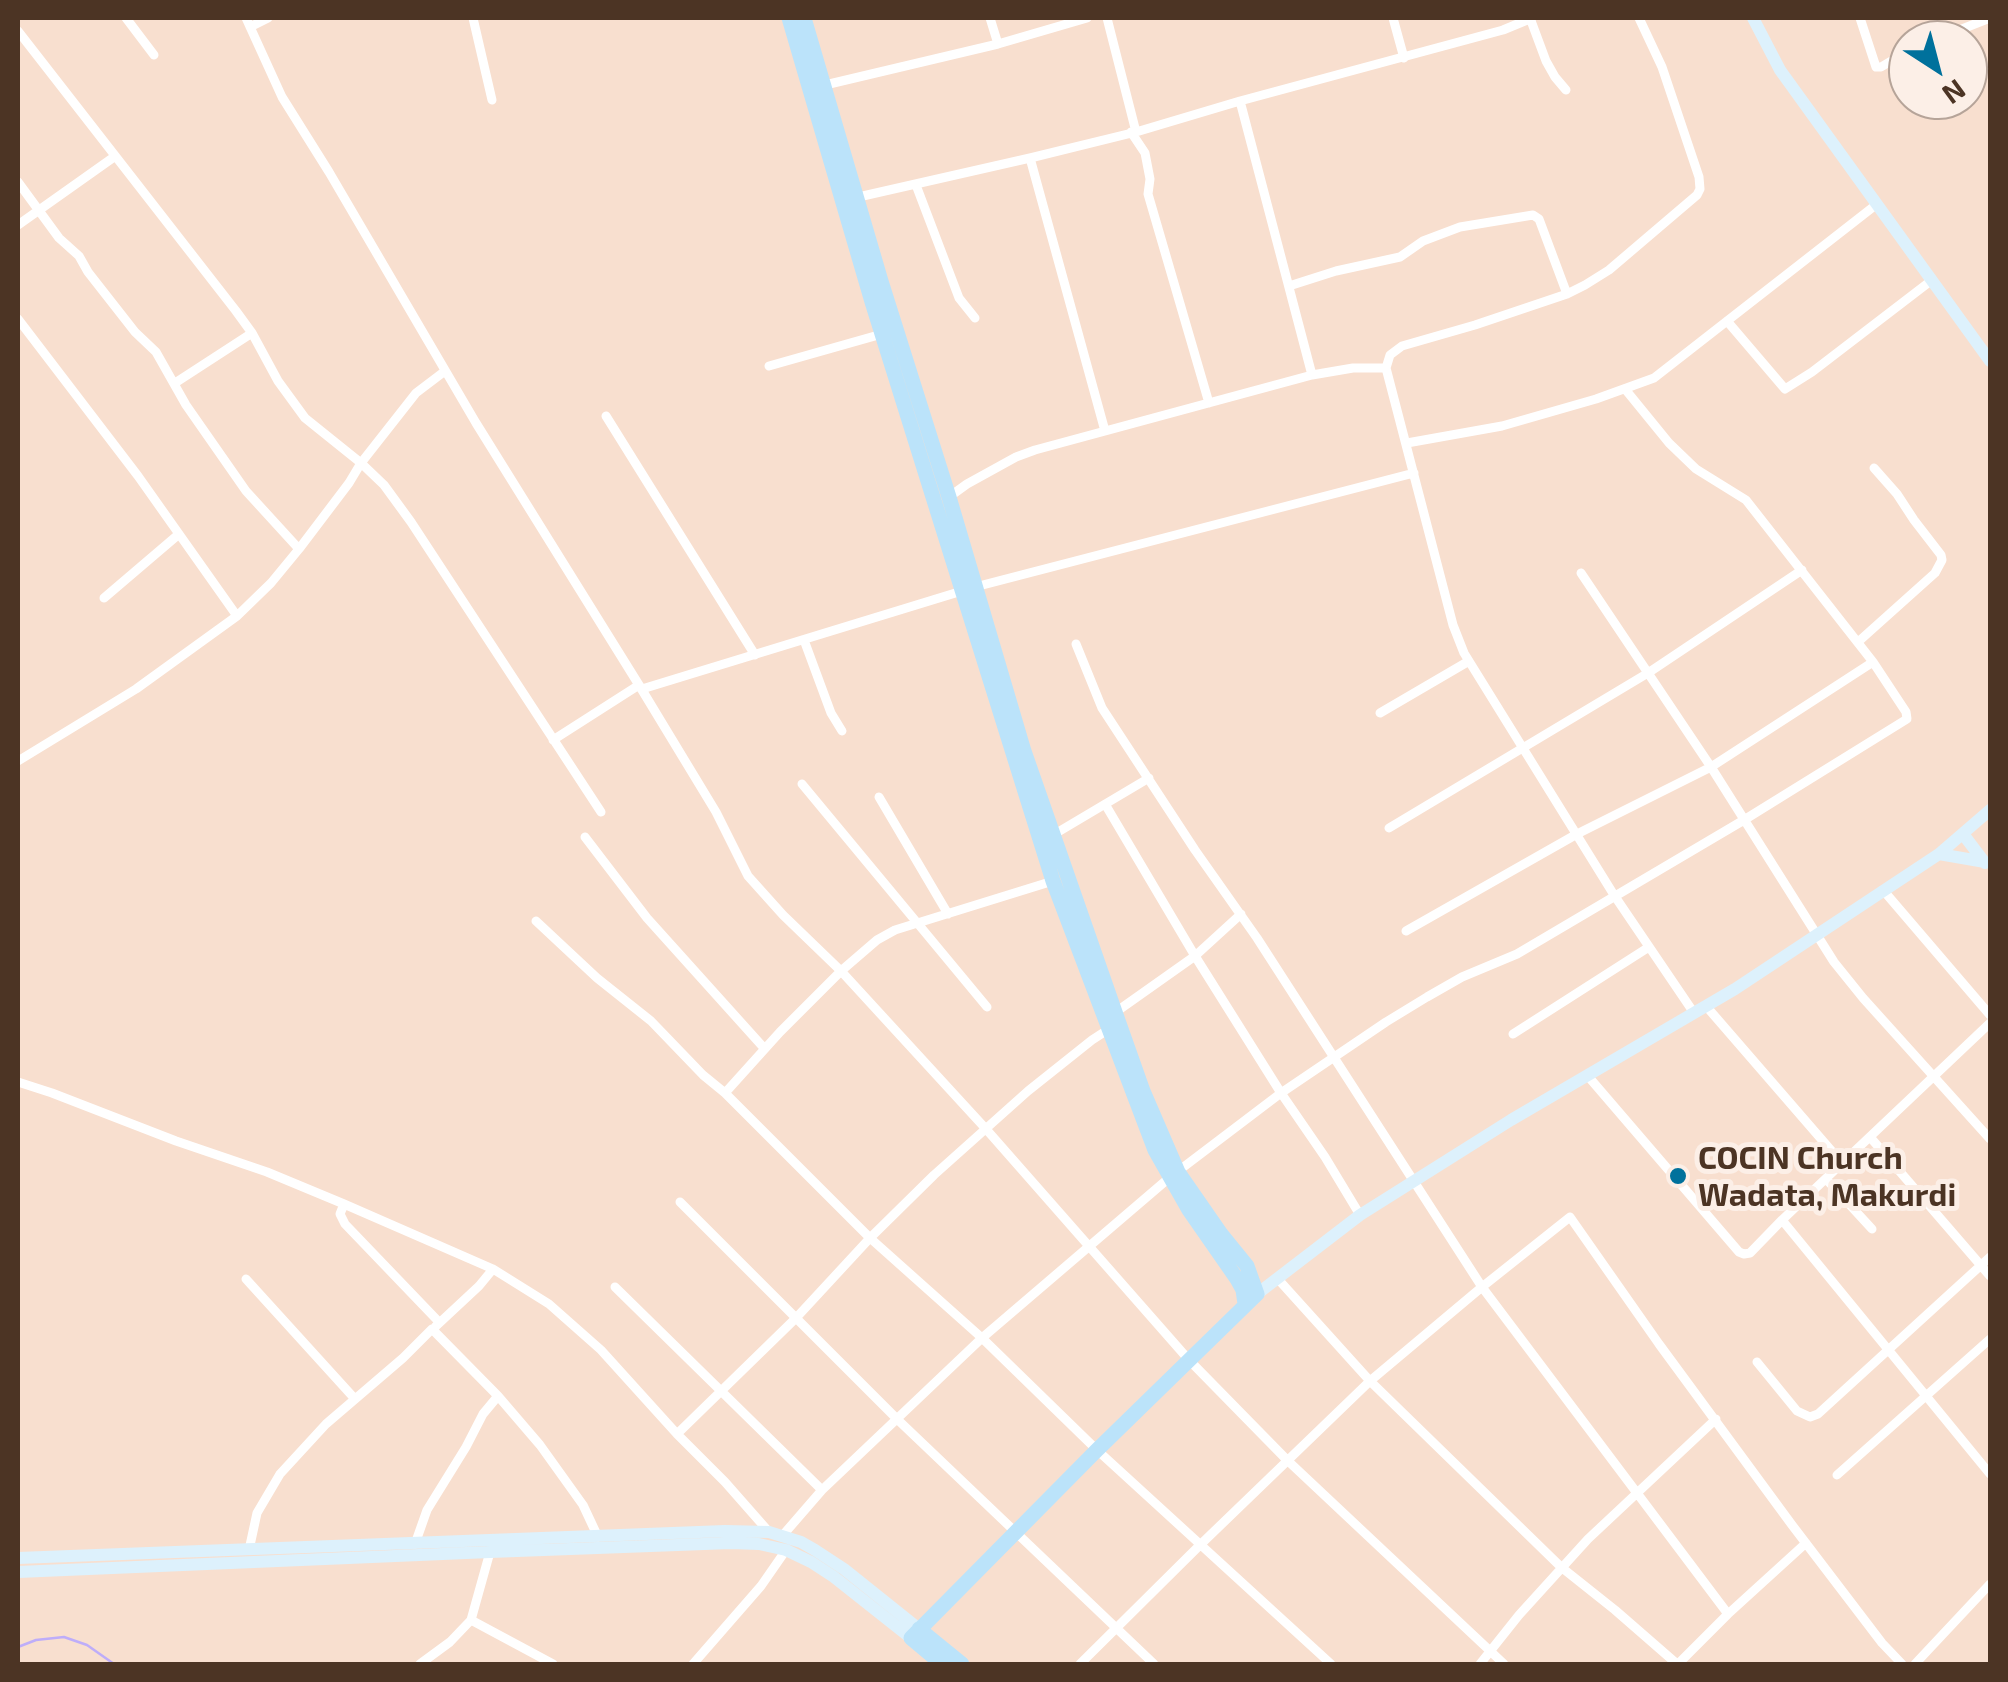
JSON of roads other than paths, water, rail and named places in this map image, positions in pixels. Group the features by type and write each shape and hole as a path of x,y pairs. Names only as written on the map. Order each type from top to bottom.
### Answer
{"main road":[{"path":"789,18 950,497 969,588 1053,881 1112,1021"},
{"path":"804,18 825,85 882,334 1053,835 1148,1134 1189,1210 1251,1299 917,1632"},
{"path":"917,1632 942,1664"},
{"path":"917,1632 962,1664"}],"street":[{"path":"126,18 154,55"},
{"path":"268,18 248,22 282,97 716,812 748,876 841,970 986,1129 1189,1360 1287,1460 1504,1664"},
{"path":"473,18 492,100"},
{"path":"990,18 998,44"},
{"path":"825,85 998,44 1087,18"},
{"path":"1107,18 1133,132 1150,169 1148,194 1208,403"},
{"path":"1392,18 1404,58"},
{"path":"1500,18 1503,30"},
{"path":"850,198 1133,132 1503,30 1531,18 1546,62 1566,90"},
{"path":"1639,18 1662,67 1700,177 1700,189 1690,202 1609,270 1566,294 1402,346 1393,351 1386,368 1454,625 1469,662 1649,946 1700,1009 1842,1163"},
{"path":"1753,18 1780,70 1990,361"},
{"path":"1860,18 1876,66 1888,62"},
{"path":"18,31 252,333 278,382 305,418 384,485 412,522 600,812"},
{"path":"1240,101 1312,375"},
{"path":"18,225 114,156"},
{"path":"1030,158 1105,431"},
{"path":"18,182 135,332 156,352 186,405 246,491 299,549"},
{"path":"916,185 959,298 975,318"},
{"path":"1407,443 1502,426 1659,376 1877,204"},
{"path":"1289,286 1400,257 1423,241 1460,228 1533,215 1539,219 1566,294"},
{"path":"1727,322 1782,387 1790,388 1932,280"},
{"path":"18,319 138,476 237,616"},
{"path":"175,383 252,333"},
{"path":"769,366 882,334"},
{"path":"950,497 1016,458 1105,431 1312,375 1352,368 1386,368"},
{"path":"18,761 136,689 237,616 299,549 416,393 445,371"},
{"path":"693,1664 761,1586 779,1539 822,1490 982,1338 1173,1175 1386,1022 1450,984 1517,954 1905,722 1906,712 1873,662 1746,500 1696,468 1668,443 1625,389"},
{"path":"606,416 756,655"},
{"path":"1858,642 1934,573 1942,560 1890,484 1874,468"},
{"path":"552,740 641,687 969,588 1414,473"},
{"path":"104,598 179,534"},
{"path":"1389,828 1648,674 1802,570"},
{"path":"1581,573 1711,768 1815,934 1863,998 1990,1139"},
{"path":"804,640 842,731"},
{"path":"1076,644 1102,708 1241,914 1482,1287 1728,1614"},
{"path":"1380,713 1469,662"},
{"path":"1406,931 1577,834 1711,768 1873,662"},
{"path":"1053,835 1149,778"},
{"path":"802,784 986,1007"},
{"path":"879,797 948,914"},
{"path":"1105,804 1195,956 1360,1215"},
{"path":"1251,1299 1360,1215 1700,1009 1939,854 1990,810"},
{"path":"1963,834 1988,866"},
{"path":"585,837 647,918 764,1048"},
{"path":"1939,854 1988,866"},
{"path":"725,1094 764,1048 841,970 877,940 895,930 1053,881"},
{"path":"1884,890 1990,1015"},
{"path":"677,1434 934,1175 1028,1090 1195,956 1241,914"},
{"path":"536,921 651,1021 870,1238 1331,1664"},
{"path":"1512,1034 1649,946"},
{"path":"1587,1076 1744,1254 1990,1023"},
{"path":"18,1082 266,1172 493,1269 572,1322 779,1539 917,1632"},
{"path":"1870,1137 1990,1276"},
{"path":"1826,1179 1872,1229"},
{"path":"680,1202 898,1420 1154,1664"},
{"path":"344,1204 340,1214 345,1224 540,1445 583,1506 598,1536"},
{"path":"1080,1664 1370,1381 1571,1217 1806,1543 1902,1664"},
{"path":"1782,1220 1990,1474"},
{"path":"1757,1362 1797,1411 1810,1416 1818,1414 1990,1257"},
{"path":"249,1550 256,1513 270,1488 326,1424 403,1358 493,1269"},
{"path":"1277,1278 1370,1381 1561,1567 1678,1664 1806,1543"},
{"path":"246,1279 355,1399"},
{"path":"615,1287 822,1490"},
{"path":"1838,1475 1990,1339"},
{"path":"414,1544 427,1510 483,1414 498,1396"},
{"path":"1480,1664 1561,1567 1716,1419"},
{"path":"18,1558 598,1536 779,1539"},
{"path":"18,1572 759,1544 779,1539"},
{"path":"420,1664 471,1620 490,1552"},
{"path":"1915,1664 1990,1584"},
{"path":"471,1620 553,1664"}],"waterway":[{"path":"18,1647 36,1640 64,1637 87,1645 114,1664"}],"place":[{"name":"COCIN Church Wadata, Makurdi","path":"1678,1176"}]}
